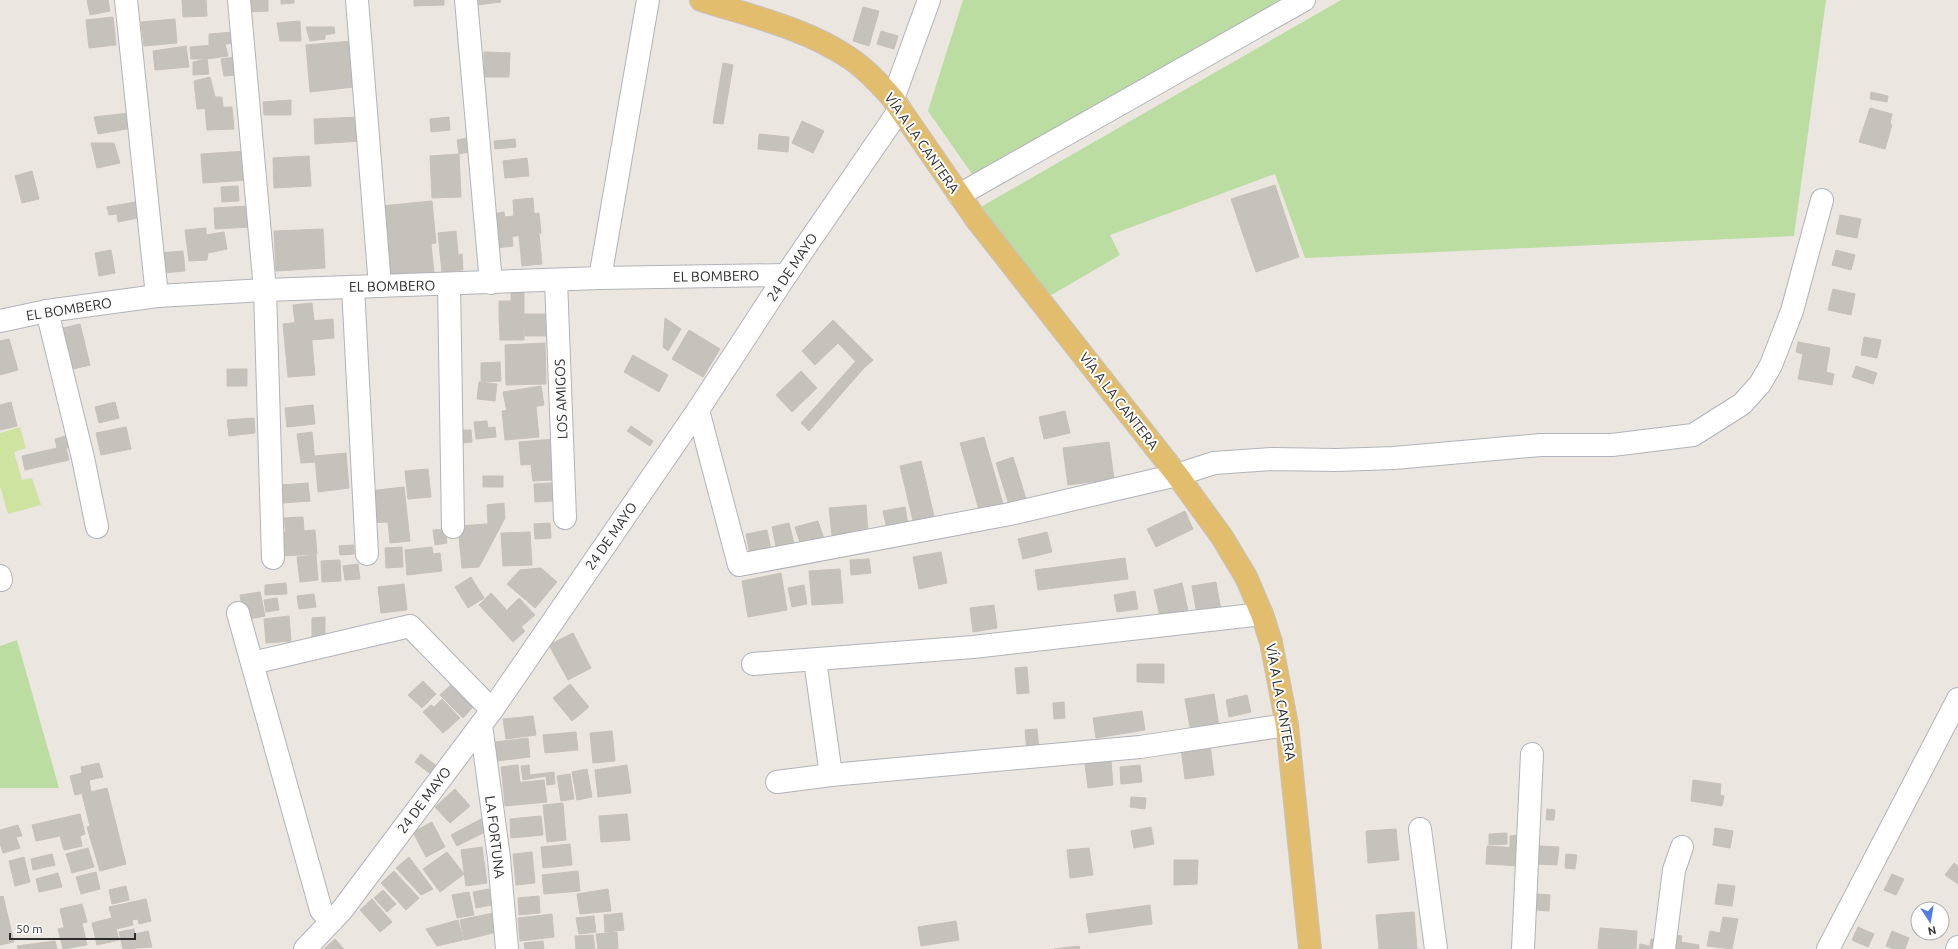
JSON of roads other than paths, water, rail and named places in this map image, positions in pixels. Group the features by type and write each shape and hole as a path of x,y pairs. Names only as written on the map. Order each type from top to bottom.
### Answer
{"main road":[{"name":"VÍA A LA CANTERA","path":"702,0 822,42 843,53 866,70 896,104 959,195 1177,475 1234,555 1254,593 1262,614 1278,674 1287,725 1310,949"}],"street":[{"path":"126,0 157,296"},
{"path":"239,0 265,290 273,558"},
{"path":"356,0 380,286"},
{"path":"466,0 491,283"},
{"path":"600,278 648,0"},
{"name":"24 DE MAYO","path":"305,949 342,910 486,717 698,410 896,104 929,0"},
{"path":"959,195 1304,0"},
{"path":"698,410 739,565 1010,514 1177,475 1214,463 1272,459 1336,460 1394,458 1541,445 1612,445 1693,435 1742,404 1760,384 1771,365 1792,311 1822,200"},
{"name":"EL BOMBERO","path":"0,321 47,311 157,296 265,290 450,285 600,278 786,275"},
{"name":"LOS AMIGOS","path":"556,280 566,518"},
{"path":"450,285 453,527"},
{"path":"353,287 368,554"},
{"path":"47,311 83,458 97,526"},
{"path":"238,613 321,910 331,922"},
{"path":"753,664 973,647 1262,614"},
{"path":"252,663 410,626 486,717"},
{"path":"814,660 831,775"},
{"path":"1828,949 1958,699"},
{"name":"LA FORTUNA","path":"486,717 507,949"},
{"path":"777,782 831,775 1140,747 1287,725"},
{"path":"1523,949 1532,754"},
{"path":"1420,828 1436,949"},
{"path":"1664,949 1674,870 1682,847"}]}
